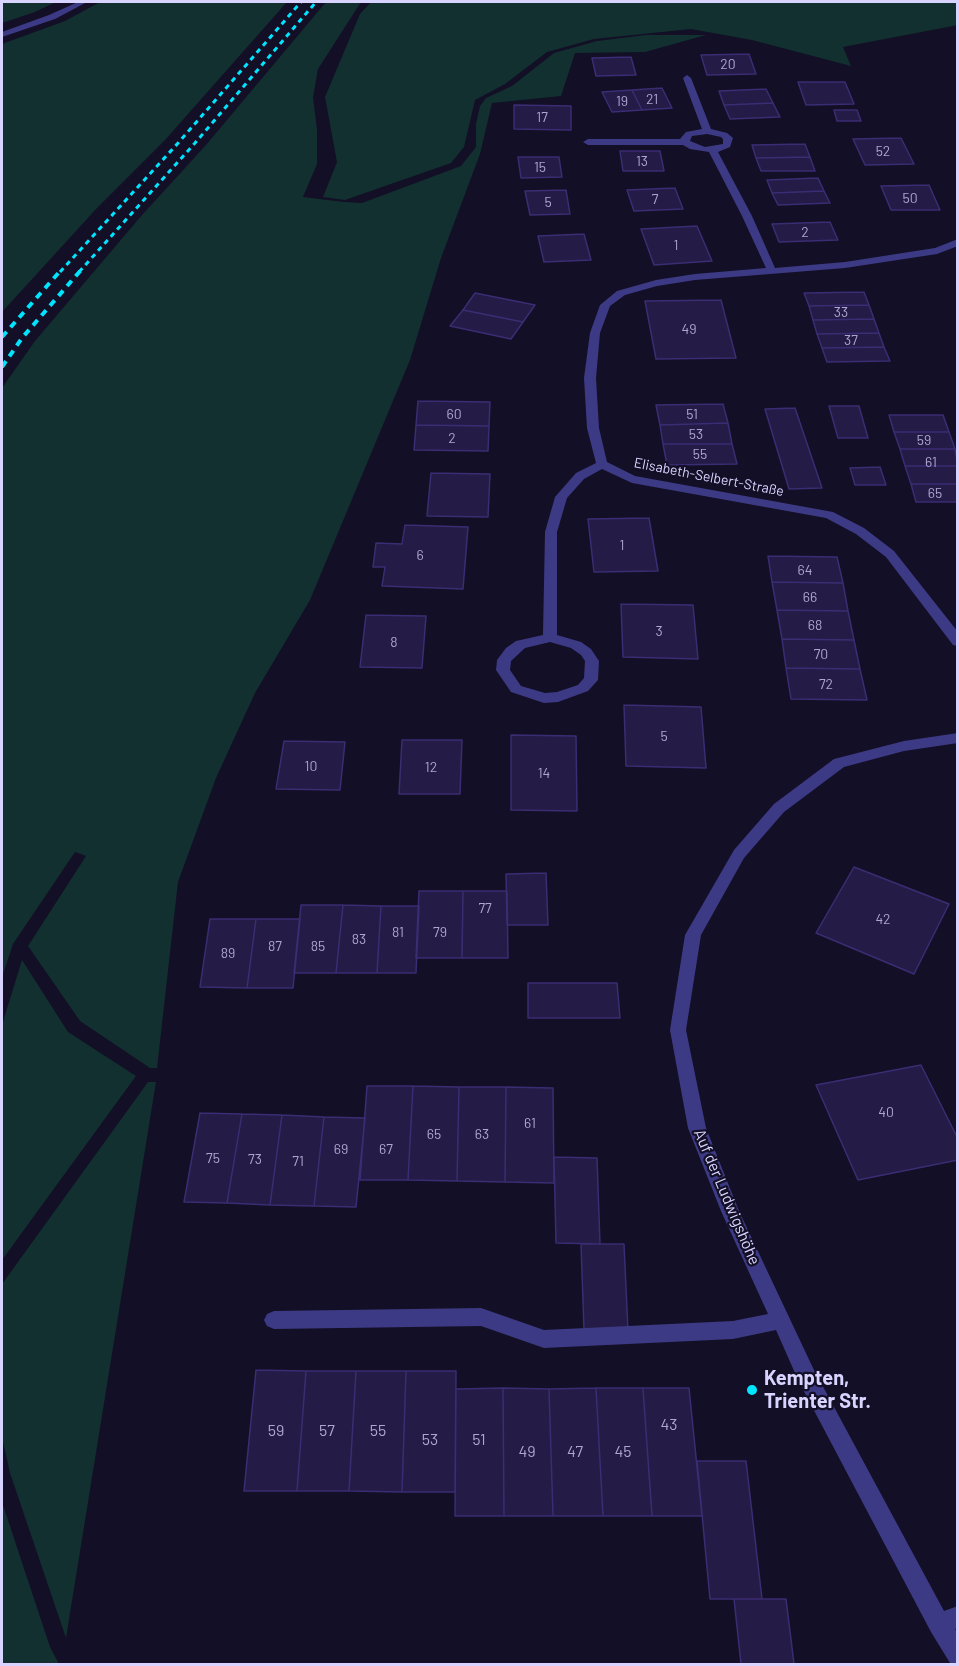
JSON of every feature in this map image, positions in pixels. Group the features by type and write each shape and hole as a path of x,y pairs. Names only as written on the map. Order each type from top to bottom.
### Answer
{"street":[{"path":"2,35 52,17 83,2"},
{"path":"687,78 707,131"},
{"path":"588,142 685,142 699,149 712,150 724,147 729,142 724,135 707,131 689,134 684,139 685,142"},
{"path":"712,150 747,216 771,271"},
{"path":"550,638 553,523 561,497 580,476 602,464 593,428 590,378 595,333 605,305 621,293 656,283 845,265 937,251 957,242"},
{"name":"Elisabeth-Selbert-Straße","path":"602,464 632,479 829,515 860,531 890,554 957,642"},
{"path":"550,638 576,645 586,652 592,661 591,680 583,688 558,698 544,698 516,689 503,670 504,660 521,644 534,639 550,638"},
{"name":"Auf der Ludwigshöhe","path":"957,738 904,747 839,763 779,808 739,854 693,935 678,1030 697,1128 730,1211 806,1375 948,1620 957,1655"},
{"path":"274,1320 481,1317 544,1339 733,1330 782,1320"}],"green space":[{"path":"2,2 56,2 2,23"},
{"path":"100,2 287,2 165,140 97,208 2,312 2,44 65,21"},
{"path":"326,2 361,2 318,69 313,97 317,130 317,164 303,197 344,202 362,203 461,166 476,147 476,124 480,106 486,98 512,86 554,53 597,41 646,35 706,35 645,52 575,53 561,96 492,103 480,154 441,258 410,360 310,600 255,693 216,778 178,882 157,1068 150,1068 80,1021 28,946 86,856 75,852 13,944 2,977 2,388 35,341 142,215 206,145"},
{"path":"371,2 957,2 958,25 843,47 851,66 752,40 691,29 594,39 547,52 505,84 475,100 464,147 451,163 345,200 323,197 337,162 325,97 360,14"},
{"path":"22,960 68,1032 136,1076 2,1260 2,1025"},
{"path":"148,1082 156,1082 66,1638 10,1473 2,1437 2,1284"},
{"path":"2,1502 50,1647 59,1664 2,1664"}],"building":[{"path":"749,54 756,74 707,75 701,55"},
{"path":"631,57 636,75 596,76 592,58"},
{"path":"798,82 845,82 854,104 806,105"},
{"path":"662,88 672,108 642,110 632,90"},
{"path":"766,89 773,103 724,105 719,91"},
{"path":"632,90 642,110 612,112 602,92"},
{"path":"773,103 780,117 730,119 724,105"},
{"path":"514,105 571,106 571,130 514,129"},
{"path":"834,110 857,110 861,121 837,121"},
{"path":"901,138 914,164 865,165 853,139"},
{"path":"805,144 810,157 756,158 752,145"},
{"path":"620,151 660,151 664,171 623,171"},
{"path":"518,157 559,157 562,177 521,178"},
{"path":"810,157 815,171 761,171 756,158"},
{"path":"818,178 824,191 772,193 767,180"},
{"path":"929,185 940,210 891,210 881,186"},
{"path":"675,188 683,209 634,211 627,190"},
{"path":"566,190 570,214 530,215 525,191"},
{"path":"824,191 830,203 778,205 772,193"},
{"path":"830,222 838,240 779,242 772,224"},
{"path":"697,226 712,261 654,265 641,229"},
{"path":"584,234 591,260 544,262 538,236"},
{"path":"864,292 869,305 809,306 804,293"},
{"path":"475,293 535,305 523,322 463,310"},
{"path":"721,300 736,358 656,359 645,301"},
{"path":"869,305 874,319 813,320 809,306"},
{"path":"463,310 523,322 511,339 450,326"},
{"path":"874,319 879,333 817,334 813,320"},
{"path":"879,333 884,347 822,348 817,334"},
{"path":"884,347 890,361 827,362 822,348"},
{"path":"418,401 490,402 489,426 416,425"},
{"path":"723,404 728,423 660,425 656,405"},
{"path":"829,406 859,406 868,438 838,438"},
{"path":"795,408 822,488 789,489 765,409"},
{"path":"889,415 943,415 949,432 894,432"},
{"path":"728,423 732,444 663,444 660,425"},
{"path":"416,425 489,426 488,451 414,450"},
{"path":"894,432 949,432 955,449 900,449"},
{"path":"663,444 732,444 737,464 667,465"},
{"path":"900,449 955,449 958,466 905,466"},
{"path":"905,466 958,466 958,484 911,484"},
{"path":"880,467 886,485 855,485 850,468"},
{"path":"431,473 490,474 488,517 427,516"},
{"path":"911,484 958,484 958,502 916,502"},
{"path":"649,518 658,571 594,572 588,519"},
{"path":"405,525 468,527 463,589 382,586 385,567 373,567 376,543 402,544"},
{"path":"768,556 837,557 843,583 772,582"},
{"path":"772,582 843,583 848,611 777,610"},
{"path":"621,604 693,605 698,659 623,657"},
{"path":"777,610 848,611 854,640 782,639"},
{"path":"366,615 426,616 422,668 360,667"},
{"path":"782,639 854,640 860,669 786,668"},
{"path":"786,668 860,669 867,700 791,699"},
{"path":"624,705 701,707 706,768 626,766"},
{"path":"511,735 576,736 577,811 511,810"},
{"path":"402,740 462,740 460,794 399,794"},
{"path":"284,741 345,742 340,790 276,789"},
{"path":"854,867 949,904 914,974 816,933"},
{"path":"546,873 548,925 507,925 506,874"},
{"path":"419,891 463,891 462,958 416,958"},
{"path":"463,891 507,891 508,958 462,958"},
{"path":"301,905 343,905 336,973 294,973"},
{"path":"343,905 381,906 377,973 336,973"},
{"path":"381,906 419,906 416,973 377,973"},
{"path":"210,919 256,919 247,988 200,987"},
{"path":"256,919 300,919 293,988 247,988"},
{"path":"528,983 617,983 620,1018 528,1018"},
{"path":"921,1065 958,1139 958,1160 858,1180 816,1085"},
{"path":"367,1086 413,1086 408,1180 360,1180"},
{"path":"413,1086 459,1087 457,1181 408,1180"},
{"path":"459,1087 506,1087 505,1182 457,1181"},
{"path":"506,1087 553,1088 554,1183 505,1182"},
{"path":"200,1113 242,1114 227,1203 184,1202"},
{"path":"242,1114 282,1115 270,1205 227,1203"},
{"path":"282,1115 324,1117 314,1206 270,1205"},
{"path":"324,1117 365,1118 356,1207 314,1206"},
{"path":"554,1157 597,1158 600,1244 556,1243"},
{"path":"581,1244 624,1244 628,1331 584,1330"},
{"path":"256,1370 306,1371 297,1491 244,1491"},
{"path":"306,1371 356,1371 349,1491 297,1491"},
{"path":"356,1371 406,1371 402,1492 349,1491"},
{"path":"406,1371 456,1371 455,1492 402,1492"},
{"path":"503,1388 549,1389 553,1516 504,1516"},
{"path":"503,1388 504,1516 455,1516 456,1389"},
{"path":"596,1388 603,1516 553,1516 549,1389"},
{"path":"596,1388 643,1388 652,1516 603,1516"},
{"path":"643,1388 689,1388 702,1516 652,1516"},
{"path":"697,1461 746,1461 762,1599 710,1599"},
{"path":"734,1599 786,1599 794,1664 741,1664"}],"railway":[{"path":"60,272 179,142 301,2"},
{"path":"79,272 195,143 316,2"},
{"path":"2,337 61,270"},
{"path":"2,367 22,338 81,270"}],"place":[{"name":"Kempten, Trienter Str.","path":"752,1390"}]}
